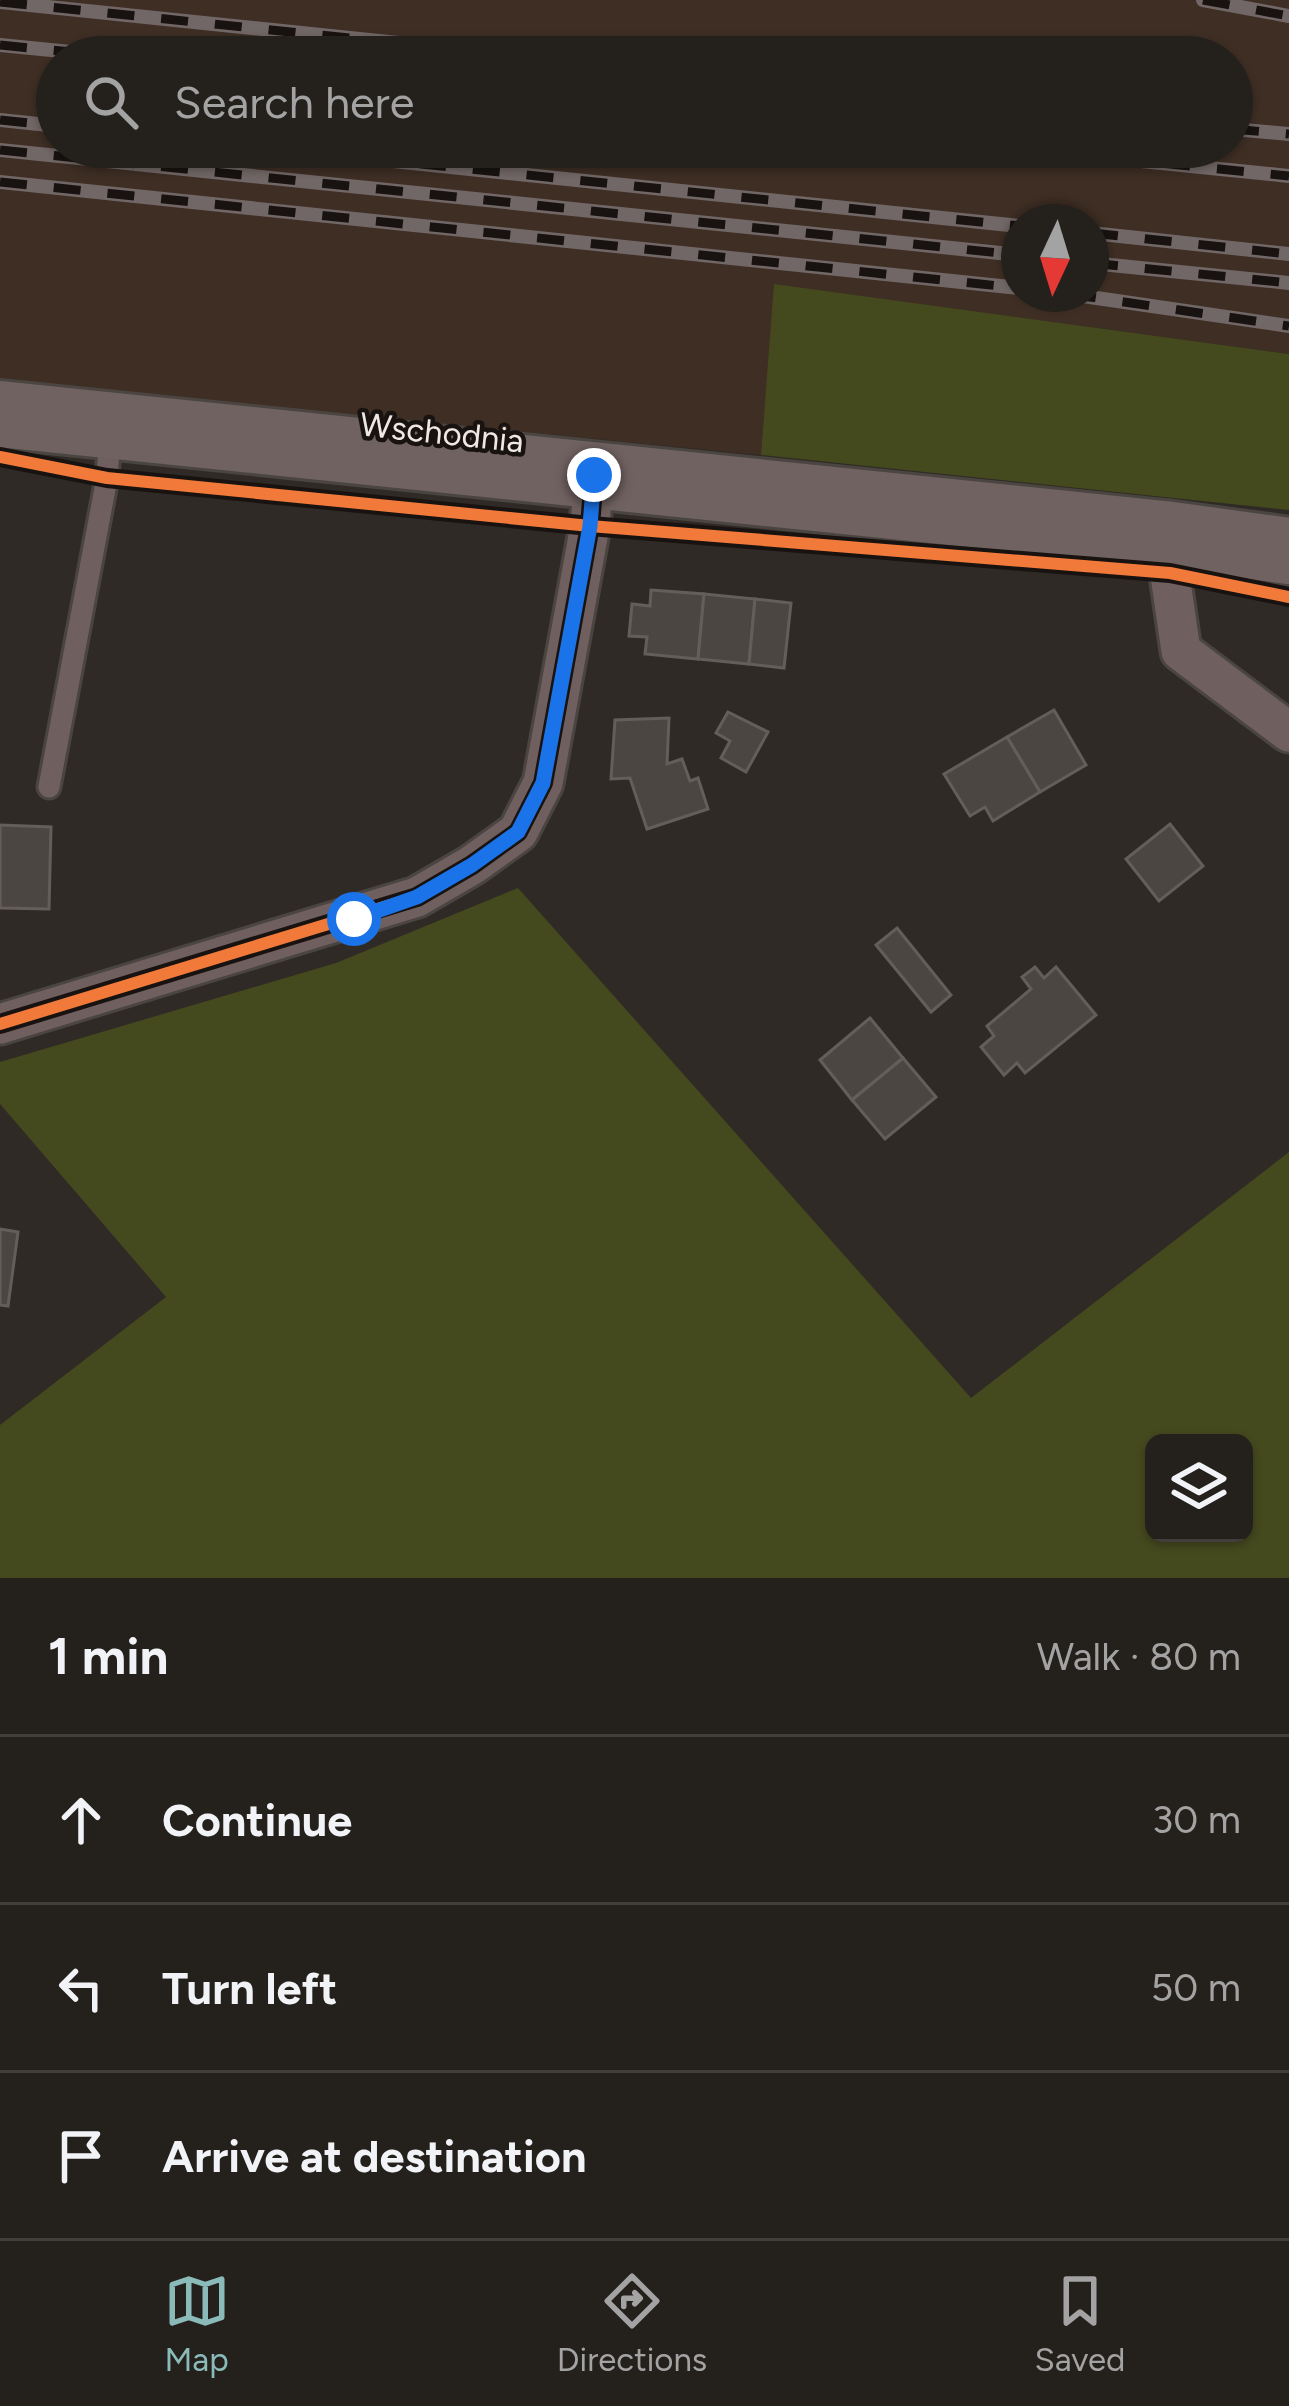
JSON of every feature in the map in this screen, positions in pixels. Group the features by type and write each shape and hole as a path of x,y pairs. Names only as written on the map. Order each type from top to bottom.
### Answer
{"highway":[{"name":"Wschodnia","path":"0,414 1164,534 1289,551"}],"street":[{"path":"0,1024 417,897 518,832 543,783 590,526 594,475"},
{"path":"1164,534 1181,651 1289,732"}],"lane":[{"path":"49,787 107,478 111,426"}],"shaded area":[{"path":"0,0 1289,0 1289,354 775,285 761,455 0,381"}],"green space":[{"path":"774,284 1289,354 1289,510 761,455"},
{"path":"518,888 971,1398 1289,1152 1289,1578 0,1578 0,1425 166,1297 0,1104 0,1062 336,963"}],"building":[{"path":"651,590 704,594 698,659 645,654 647,637 629,636 632,604 650,606"},
{"path":"704,594 755,599 749,664 698,659"},
{"path":"755,599 791,603 784,668 749,664"},
{"path":"1054,710 1086,765 1040,792 1007,737"},
{"path":"728,712 768,732 746,772 721,758 730,741 716,733"},
{"path":"669,718 667,764 682,759 690,781 698,778 708,809 647,829 630,778 611,779 615,720"},
{"path":"1007,737 1040,792 993,821 985,807 970,816 944,774"},
{"path":"1170,824 1203,866 1159,901 1126,859"},
{"path":"0,825 51,827 49,909 0,908"},
{"path":"897,928 951,995 931,1012 876,945"},
{"path":"1035,967 1044,978 1056,967 1096,1015 1025,1073 1017,1063 1004,1075 981,1047 994,1036 987,1026 1031,989 1022,977"},
{"path":"870,1018 903,1058 852,1100 820,1060"},
{"path":"903,1058 936,1097 885,1139 852,1100"},
{"path":"0,1229 18,1232 8,1306 0,1305"}],"railway":[{"path":"1203,0 1289,16"},
{"path":"0,2 330,36"},
{"path":"0,45 36,49"},
{"path":"0,120 36,124"},
{"path":"1253,131 1289,134"},
{"path":"0,150 36,154"},
{"path":"175,168 1001,253"},
{"path":"460,168 1001,224"},
{"path":"1210,168 1289,176"},
{"path":"0,182 1001,286"},
{"path":"1109,235 1289,254"},
{"path":"1109,265 1289,283"},
{"path":"1109,300 1289,326"}],"cycle path":[{"path":"0,457 107,478 590,526 1170,573 1289,597"},
{"path":"0,1024 417,897 518,832 543,783 590,526 594,475"}],"route":[{"path":"354,919 417,897 518,832 543,783 590,526 594,475"}]}
